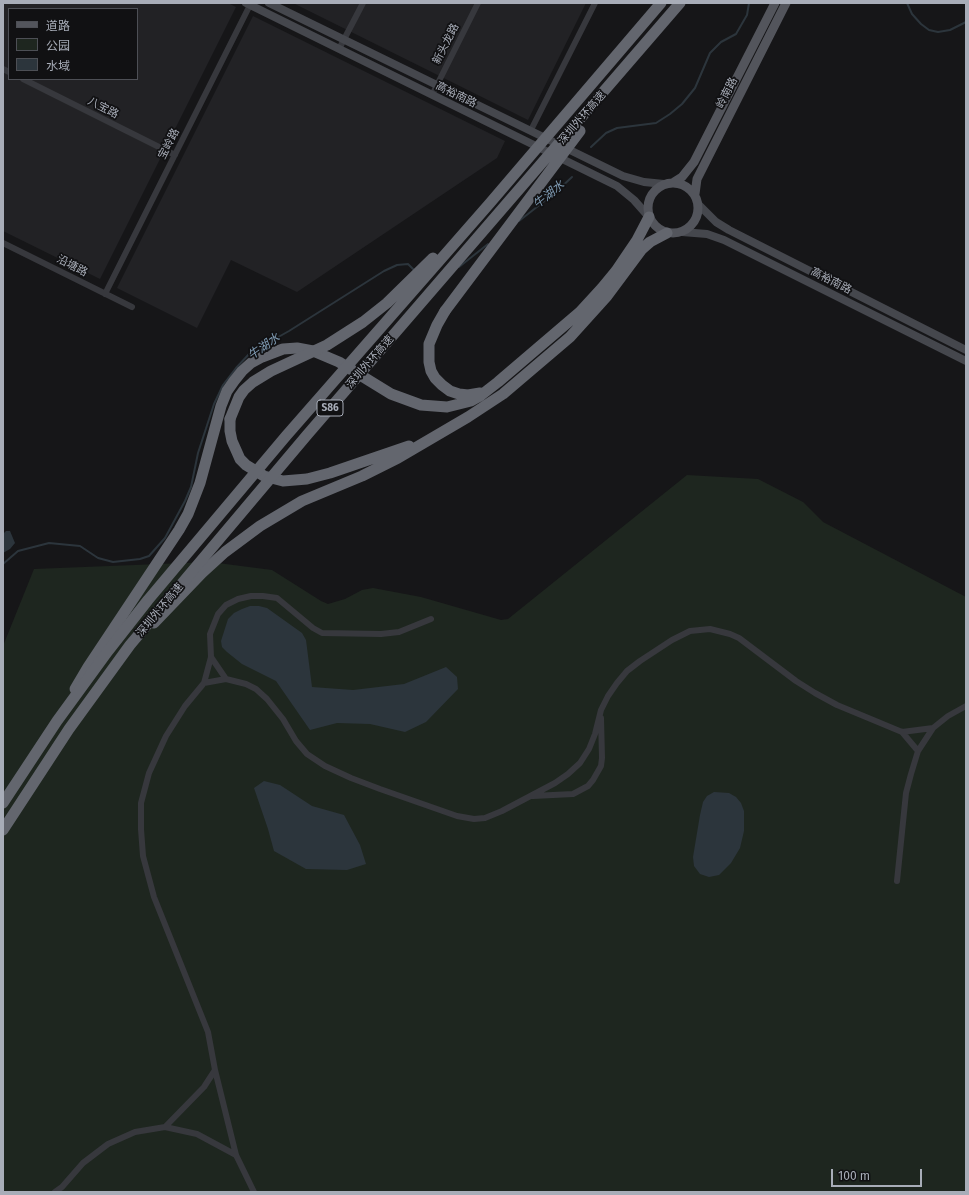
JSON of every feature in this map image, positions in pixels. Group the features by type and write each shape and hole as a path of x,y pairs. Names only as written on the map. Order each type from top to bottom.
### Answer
{"highway":[{"name":"深圳外环高速","path":"3,804 57,721 108,652 179,563 306,412 490,203 661,3"},
{"name":"深圳外环高速","path":"3,830 69,729 130,645 312,429 680,3"},
{"path":"488,390 468,395 459,394 450,391 436,378 431,371 429,362 429,344 437,325 445,311 632,60"},
{"path":"430,438 330,473 306,479 283,481 264,476 246,466 240,458 232,441 230,419 239,397 253,382 271,371 327,345 363,322 387,303 490,203"},
{"path":"57,721 88,666 165,552 188,514 205,470 216,421 227,391 242,371 251,363 283,349 297,348 313,351 327,356 391,394 421,405 447,407 471,401 488,390 510,372 569,322 589,302 632,247 650,217"},
{"path":"130,645 158,620 202,573 225,552 260,526 302,501 380,467 503,394 554,351 587,320 642,249 650,242 668,233"}],"main road":[{"name":"岭南路","path":"674,182 682,177 694,162 775,3"},
{"name":"岭南路","path":"695,194 697,179 786,3"},
{"path":"674,182 688,187 695,194 698,204 696,218 691,226 682,232 668,233 658,229 650,217 648,207 650,198 656,190 664,184 674,182"}],"street":[{"name":"高裕南路","path":"269,3 623,176 637,181 664,184"},
{"path":"339,49 363,3"},
{"name":"新头龙路","path":"432,95 478,3"},
{"path":"531,130 595,3"},
{"name":"高裕南路","path":"249,4 617,186 634,200 650,217"},
{"name":"宝岭路","path":"105,294 249,4"},
{"name":"八宝路","path":"25,80 175,155"},
{"name":"高裕南路","path":"698,204 716,222 729,230 966,350"},
{"name":"高裕南路","path":"682,232 707,234 724,240 966,361"},
{"name":"沿塘路","path":"3,243 132,307"},
{"path":"254,1192 236,1155 215,1070 208,1032 154,897 143,856 141,803 149,773 166,736 185,706 204,683 211,657 210,634 218,614 226,605 238,599 251,596 277,598 313,628 322,633 381,634 399,632 431,619"},
{"path":"204,683 226,679 246,684 256,689 267,699 283,719 296,741 307,754 325,766 351,778 457,816 474,819 485,818 562,779 580,763 592,742 601,710 608,696 627,671 640,661 681,635 690,631 710,629 739,638 796,681 824,699 902,732 918,751"},
{"path":"211,657 226,679"},
{"path":"897,881 906,793 918,751 933,728 948,716 966,706"},
{"path":"529,796 573,794 584,788 593,780 599,769 602,758 601,710"},
{"path":"902,732 933,728"},
{"path":"165,1127 204,1087 215,1070"},
{"path":"55,1192 61,1190 83,1162 108,1144 135,1132 165,1127 196,1134 236,1155"}],"shaded area":[{"path":"3,3 228,3 236,7 100,279 3,231"},
{"path":"293,3 586,3 528,120"},
{"path":"253,16 505,141 497,158 297,292 231,260 197,328 117,288"}],"green space":[{"path":"687,475 758,479 803,502 823,522 966,597 966,1192 3,1192 3,646 34,569 210,562 272,570 328,604 345,599 362,590 373,588 421,597 501,620 508,619"}],"water":[{"path":"6,531 10,531 15,543 10,549 3,553 3,534"},
{"path":"250,606 267,608 302,633 306,640 312,687 353,690 404,684 446,667 457,677 458,689 426,722 405,732 370,724 337,723 310,730 276,681 242,664 222,647 221,641 228,619 234,613"},
{"path":"264,781 280,785 312,806 344,815 360,845 366,864 347,870 306,869 274,851 254,788"},
{"path":"714,792 729,793 736,797 741,803 744,811 744,831 740,848 731,863 719,875 709,877 700,874 694,866 693,857 703,802 707,796"}],"waterway":[{"name":"牛湖水","path":"591,147 606,133 617,128 656,123 682,104 695,88 710,53 721,42 736,34 747,15 749,3"},
{"name":"牛湖水","path":"907,3 912,14 929,30 938,32 950,30 966,22"},
{"name":"牛湖水","path":"519,221 556,192 572,177"},
{"name":"牛湖水","path":"459,267 488,244"},
{"name":"牛湖水","path":"3,564 18,551 49,543 80,546 98,558 113,562 140,559 149,556 165,538 185,501 191,487 198,453 214,404 223,385 236,368 250,353 289,331 384,271 397,265 408,264 415,271"}]}
